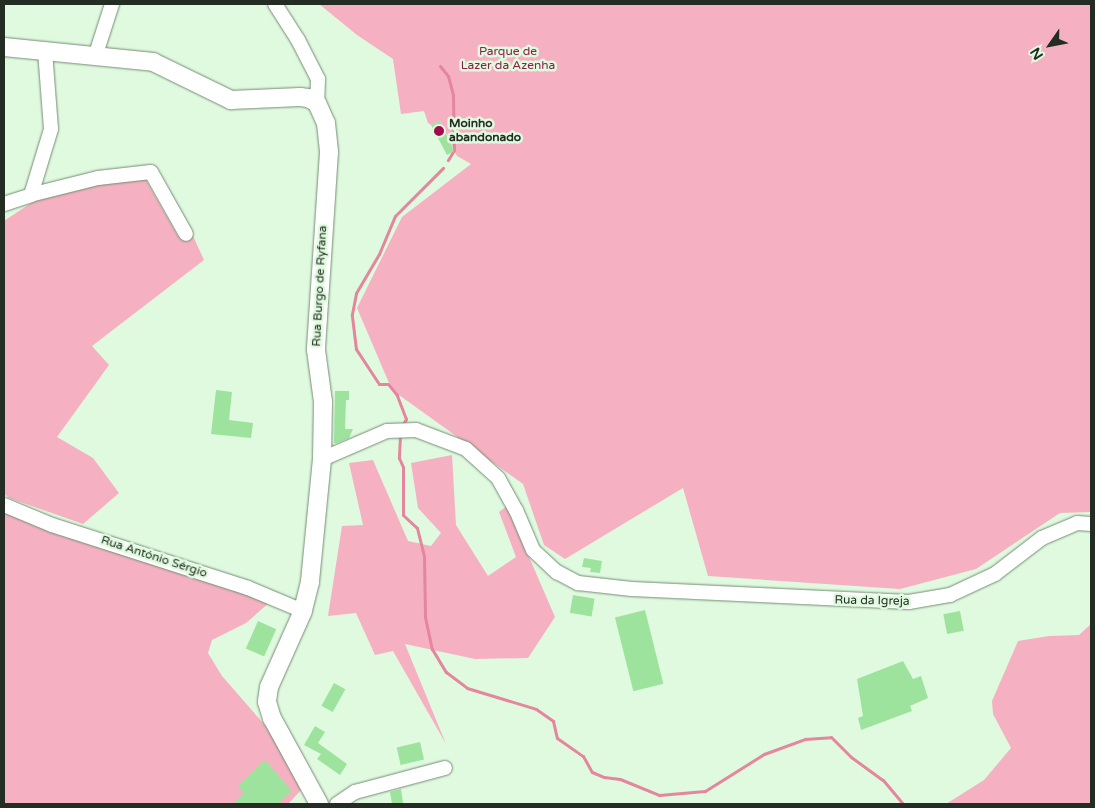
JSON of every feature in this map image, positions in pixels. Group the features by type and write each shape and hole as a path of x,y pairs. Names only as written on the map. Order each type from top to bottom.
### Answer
{"main road":[{"path":"4,47 95,58 154,62 231,100 300,97 317,103"},
{"name":"Rua Burgo de Ryfana","path":"317,103 326,123 328,152 316,323 316,350 324,402 322,459 310,582 303,611 269,687 267,702 272,718 319,804"}],"street":[{"path":"95,58 112,4"},
{"path":"275,4 298,40 318,80 317,103"},
{"path":"30,195 51,129 45,51"},
{"path":"4,204 30,195 98,178 150,172 186,234"},
{"name":"Rua da Igreja","path":"322,459 387,431 416,430 465,449 498,478 516,510 533,550 556,572 578,583 632,589 909,602 950,595 995,574 1042,538 1077,523 1091,524"},
{"name":"Rua António Sérgio","path":"4,505 52,525 248,588 303,611"},
{"path":"337,804 355,792 445,768"}],"green space":[{"name":"Parque de Lazer da Azenha","path":"319,4 1091,4 1091,512 1060,513 976,569 900,589 708,576 683,488 565,559 544,545 523,484 392,390 357,308 402,217 471,164 457,156 440,121 431,125 428,123 424,111 401,114 393,59 357,35"},
{"path":"117,179 146,180 178,236 193,236 204,260 92,346 109,365 57,437 93,458 119,493 83,524 9,498 4,494 4,221 37,199"},
{"path":"452,455 456,525 488,576 516,557 499,512 507,506 555,617 528,658 475,659 405,644 446,744 393,651 375,655 356,613 328,616 342,526 363,525 349,463 373,460 408,541 431,546 441,533 418,508 411,463"},
{"path":"4,508 271,601 246,623 212,640 208,653 222,676 269,730 293,767 303,788 288,804 4,804"},
{"path":"1091,624 1091,804 946,804 984,780 1011,748 993,714 992,701 1018,641 1049,636 1079,635"}],"building":[{"path":"440,121 454,151 447,155 431,125"},
{"path":"216,390 232,392 229,420 253,423 251,438 211,434"},
{"path":"335,391 349,391 349,400 346,400 345,429 353,429 349,438 337,443 334,443"},
{"path":"584,558 602,561 600,573 590,572 591,568 582,567"},
{"path":"573,595 595,599 592,617 570,613"},
{"path":"645,610 663,684 633,691 615,617"},
{"path":"960,611 964,631 947,634 943,614"},
{"path":"258,621 276,629 264,657 246,648"},
{"path":"903,661 913,679 921,676 928,698 910,706 912,711 861,730 858,718 863,716 857,679"},
{"path":"334,683 345,689 333,712 321,706"},
{"path":"315,726 325,732 318,743 347,764 340,775 317,759 321,754 304,745"},
{"path":"420,742 424,760 401,765 397,747"},
{"path":"265,760 292,791 278,804 233,804 244,793 238,786"},
{"path":"401,789 403,803 392,804 390,792"}],"waterway":[{"path":"440,66 448,76 453,95 454,150 448,160"},
{"path":"403,424 406,419 397,395 388,384 379,384 356,349 352,314 356,293 379,254 395,216 443,168"},
{"path":"400,436 399,458 403,467 403,515 417,528 424,557 425,617 432,649 446,672 467,688 536,709 553,721 557,738 583,756 592,772 604,777 620,779 659,795 705,791 764,754 805,739 831,737 851,757 883,780 903,804"}],"place":[{"name":"Moinho abandonado","path":"439,131"}]}
